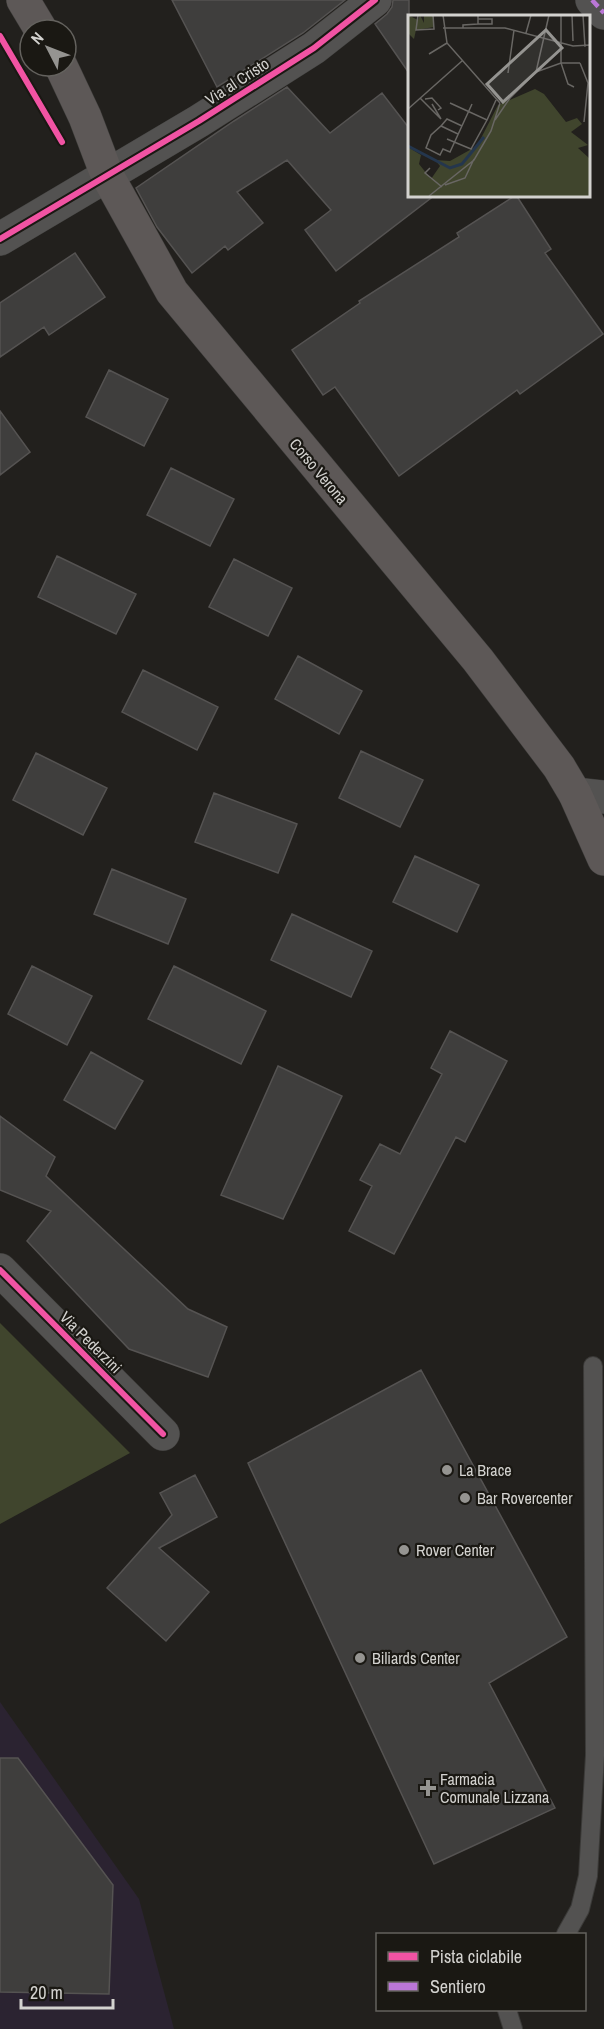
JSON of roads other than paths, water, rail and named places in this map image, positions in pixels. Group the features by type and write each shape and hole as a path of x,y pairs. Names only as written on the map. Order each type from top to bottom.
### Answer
{"main road":[{"path":"23,0 34,18"},
{"name":"Corso Verona","path":"67,78 85,117 107,175 172,292 478,660 559,767 595,810 604,859"}],"street":[{"name":"Via al Cristo","path":"0,239 199,121 314,48 375,0"},
{"path":"592,0 604,13"},
{"name":"Via Pederzini","path":"0,1270 163,1434"}],"lane":[{"path":"567,1933 580,1909 588,1876 595,1755 592,1366"},
{"path":"507,2011 513,2029"}],"place":[{"name":"La Brace","path":"447,1470"},
{"name":"Bar Rovercenter","path":"465,1498"},
{"name":"Rover Center","path":"404,1550"},
{"name":"Biliards Center","path":"360,1658"},
{"name":"Farmacia Comunale Lizzana","path":"428,1788"}]}
